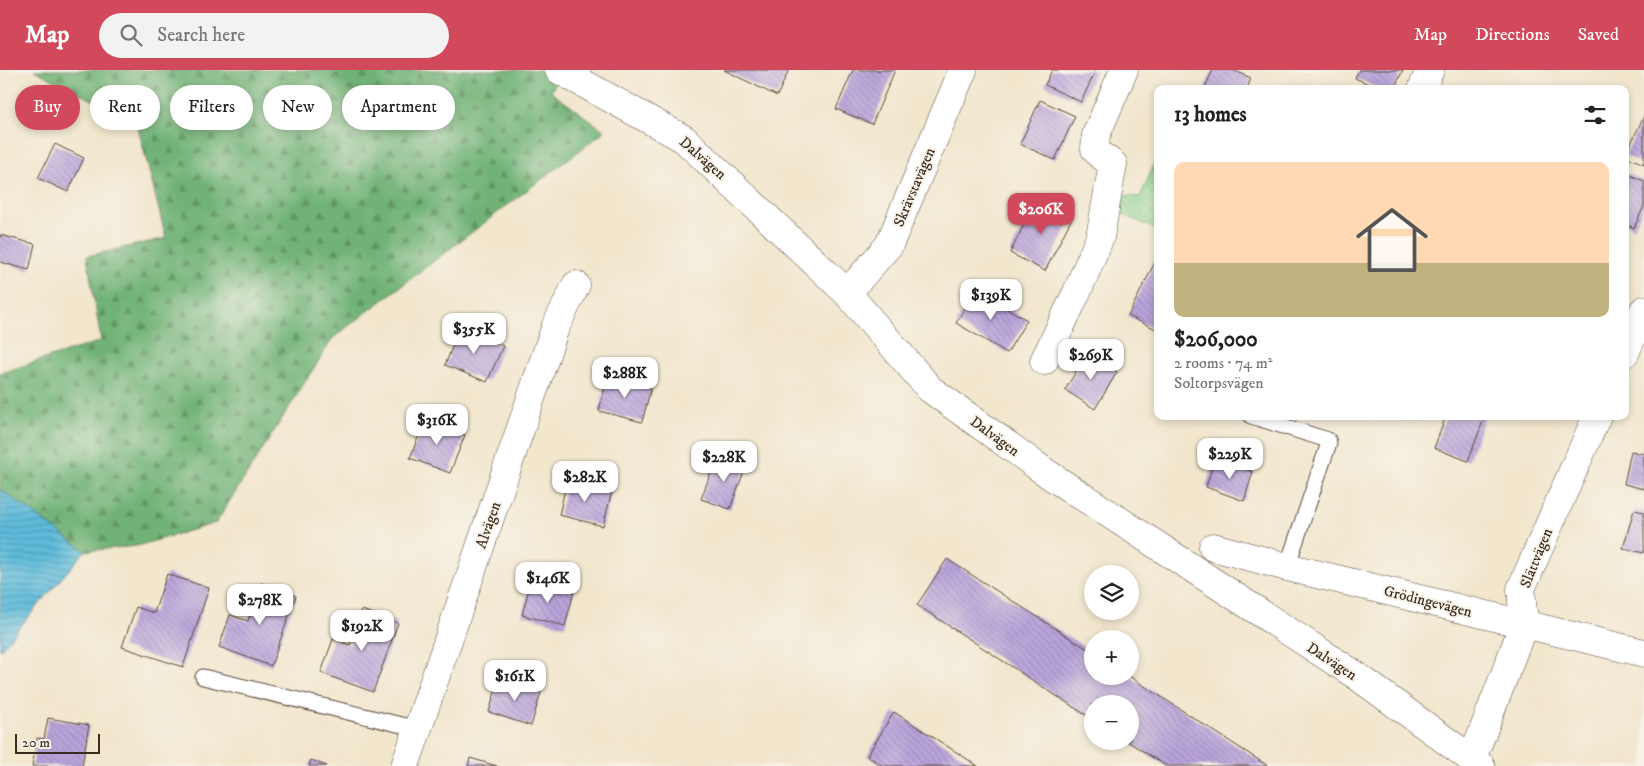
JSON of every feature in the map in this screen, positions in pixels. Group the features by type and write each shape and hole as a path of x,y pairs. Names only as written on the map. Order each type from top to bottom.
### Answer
{"street":[{"name":"Dalvägen","path":"560,70 684,139 847,293 930,388 1048,474 1357,676 1476,764"},
{"name":"Skrävstavägen","path":"847,293 889,245 963,70"},
{"path":"1044,361 1077,292 1100,237 1113,164 1094,149 1096,135 1124,70"},
{"path":"1424,85 1430,70"},
{"name":"Alvägen","path":"405,766 555,328 576,285"},
{"path":"1629,344 1644,310"},
{"name":"Slättvägen","path":"1476,764 1478,744 1524,624 1520,589 1595,420"},
{"name":"Grödingevägen","path":"1213,547 1287,567 1644,653"}],"lane":[{"path":"1264,420 1328,440 1287,567"},
{"path":"203,677 418,729"}],"green space":[{"path":"34,70 561,70 551,92 605,131 333,338 216,523 137,546 85,551 0,489 0,373 101,341 87,256 166,238 139,130 160,130 160,85 90,85 90,99 80,94 80,85 63,85"},
{"path":"1154,165 1154,229 1116,211 1119,195 1140,197"}],"water":[{"path":"0,489 85,551 0,650"}],"building":[{"path":"724,70 789,70 777,96"},
{"path":"853,70 895,70 872,124 836,109"},
{"path":"1052,70 1096,70 1081,102 1045,85"},
{"path":"1213,70 1233,70 1251,78 1248,85 1206,85"},
{"path":"1359,70 1403,70 1396,85 1371,85 1355,78"},
{"path":"1040,100 1075,116 1055,160 1020,144"},
{"path":"1644,116 1644,164 1629,158 1629,148"},
{"path":"55,144 84,158 68,192 38,178"},
{"path":"1629,175 1644,181 1644,206 1634,228 1629,226"},
{"path":"1036,200 1072,218 1045,271 1010,253"},
{"path":"0,235 35,244 29,270 0,262"},
{"path":"1154,264 1154,328 1128,316"},
{"path":"975,290 1027,320 1007,353 956,323"},
{"path":"460,328 503,346 487,382 445,365"},
{"path":"1087,353 1117,372 1095,409 1065,390"},
{"path":"607,377 651,388 642,422 599,411"},
{"path":"425,420 465,435 450,473 410,458"},
{"path":"1444,420 1483,420 1468,461 1434,448"},
{"path":"1631,451 1644,454 1644,489 1624,484"},
{"path":"717,456 746,466 730,509 701,499"},
{"path":"1215,458 1253,472 1244,501 1206,487"},
{"path":"567,480 612,491 603,526 559,515"},
{"path":"1634,510 1644,512 1644,553 1623,548"},
{"path":"947,559 1084,647 1084,685 1139,685 1139,682 1268,766 1166,766 1139,749 1139,695 1084,695 1084,714 917,605"},
{"path":"167,574 209,588 183,667 122,647 136,607 154,613"},
{"path":"531,581 574,592 565,626 522,615"},
{"path":"261,583 296,596 271,666 219,647 230,615 248,621"},
{"path":"362,610 398,623 373,692 321,673 333,639 350,645"},
{"path":"499,679 541,692 531,726 489,712"},
{"path":"894,712 978,766 883,766 867,756"},
{"path":"48,718 89,725 82,766 32,766 37,738 44,739"},
{"path":"470,758 497,766 468,766"},
{"path":"311,760 327,766 309,766"}]}
